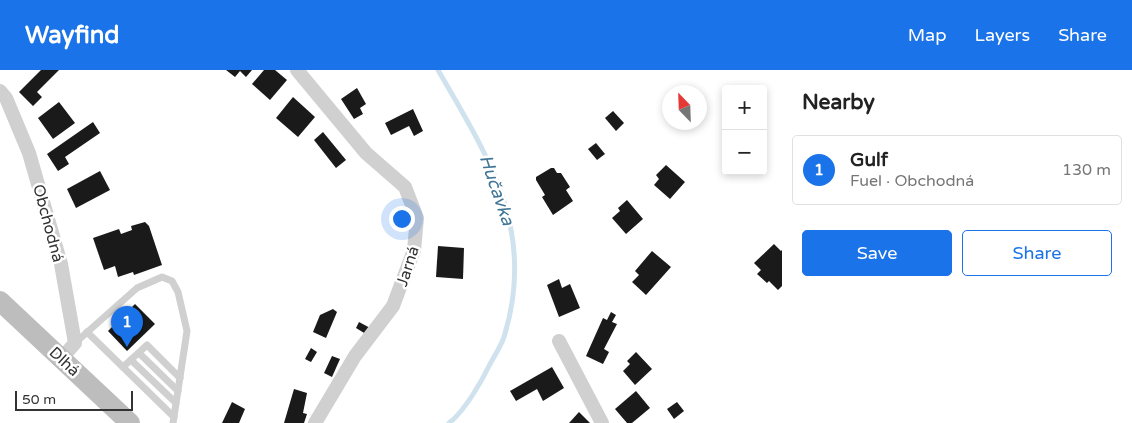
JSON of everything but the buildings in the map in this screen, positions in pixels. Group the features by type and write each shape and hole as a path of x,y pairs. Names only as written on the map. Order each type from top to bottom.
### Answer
{"street":[{"name":"Jarná","path":"297,70 366,153 404,187 417,218 414,250 393,306 355,356 315,423"},
{"name":"Obchodná","path":"0,91 6,98 30,153 61,264 69,351"},
{"name":"Dlhá","path":"0,301 69,351 130,423"},
{"path":"559,341 602,423"}],"lane":[{"path":"69,351 137,288 162,277 172,281 178,292 187,331 173,420"},
{"path":"88,332 173,420"},
{"path":"123,367 147,345 180,378"},
{"path":"139,352 178,391"},
{"path":"131,360 176,403"}],"waterway":[{"name":"Hučavka","path":"438,70 490,165 511,229 515,263 513,299 503,340 472,396 461,412 449,423"}],"place":[{"name":"Gulf","path":"127,347"}]}
